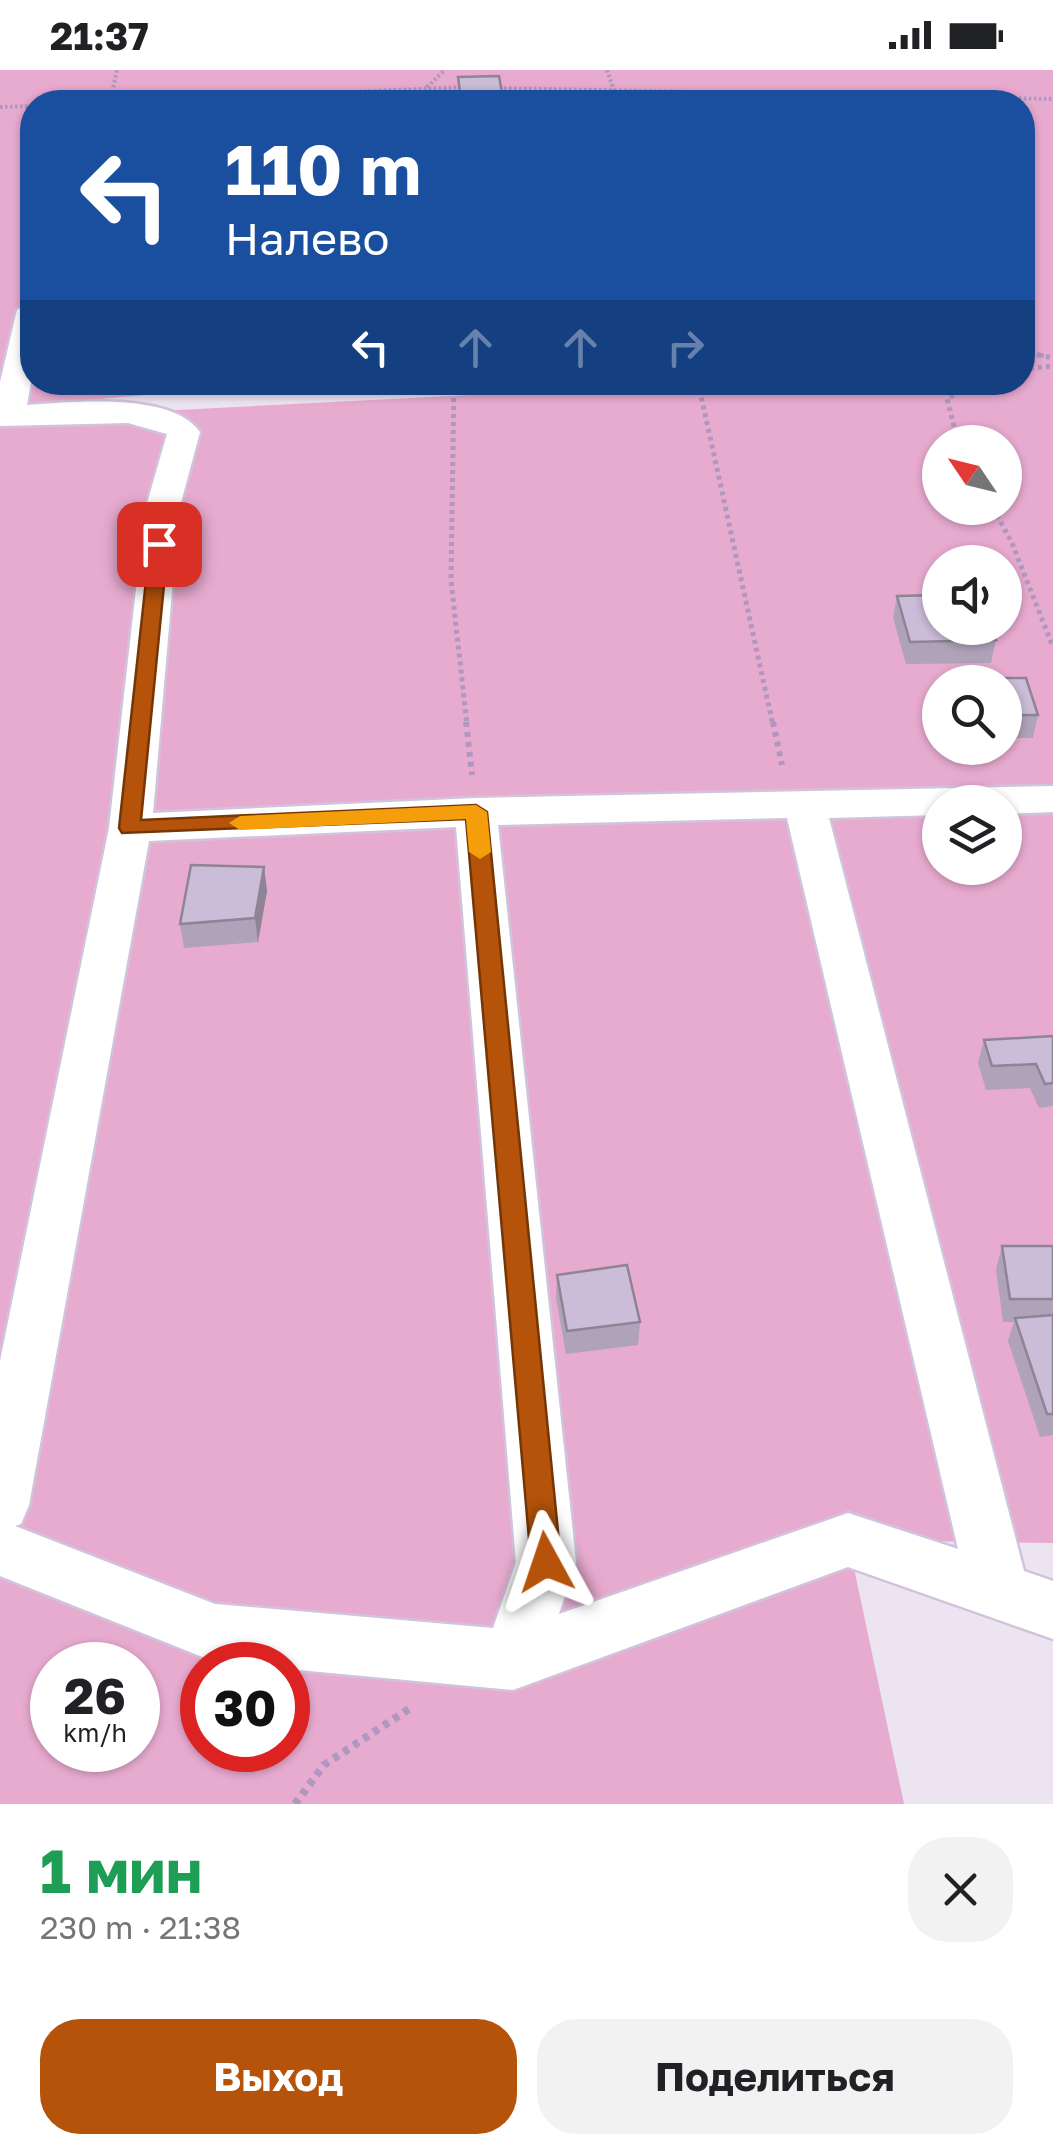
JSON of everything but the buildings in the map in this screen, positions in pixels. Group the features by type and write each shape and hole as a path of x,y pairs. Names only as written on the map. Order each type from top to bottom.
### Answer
{"street":[{"path":"0,1504 130,828 162,510 184,432 172,419 146,413 4,416 20,355"},
{"path":"130,828 476,812 1053,799"},
{"path":"0,1548 215,1632 513,1660 848,1540 998,1590 798,805"},
{"path":"476,812 546,1562 513,1660"},
{"path":"848,1540 1053,1610"}],"path":[{"path":"427,86 445,70"},
{"path":"427,86 427,90"},
{"path":"350,90 427,86 577,90"},
{"path":"454,395 451,580 476,812"},
{"path":"701,395 798,805"},
{"path":"954,395 947,399 954,425"},
{"path":"1002,525 1053,647"},
{"path":"295,1804 324,1764 423,1700"}],"shaded area":[{"path":"0,70 1053,70 1053,1543 848,1540 904,1804 0,1804 0,419 470,395 1035,395 1035,90 20,90 20,395 144,395 0,408"}],"slow traffic":[{"path":"240,823 476,812 480,852"}],"route":[{"path":"159,544 130,828 476,812 546,1562"}]}
